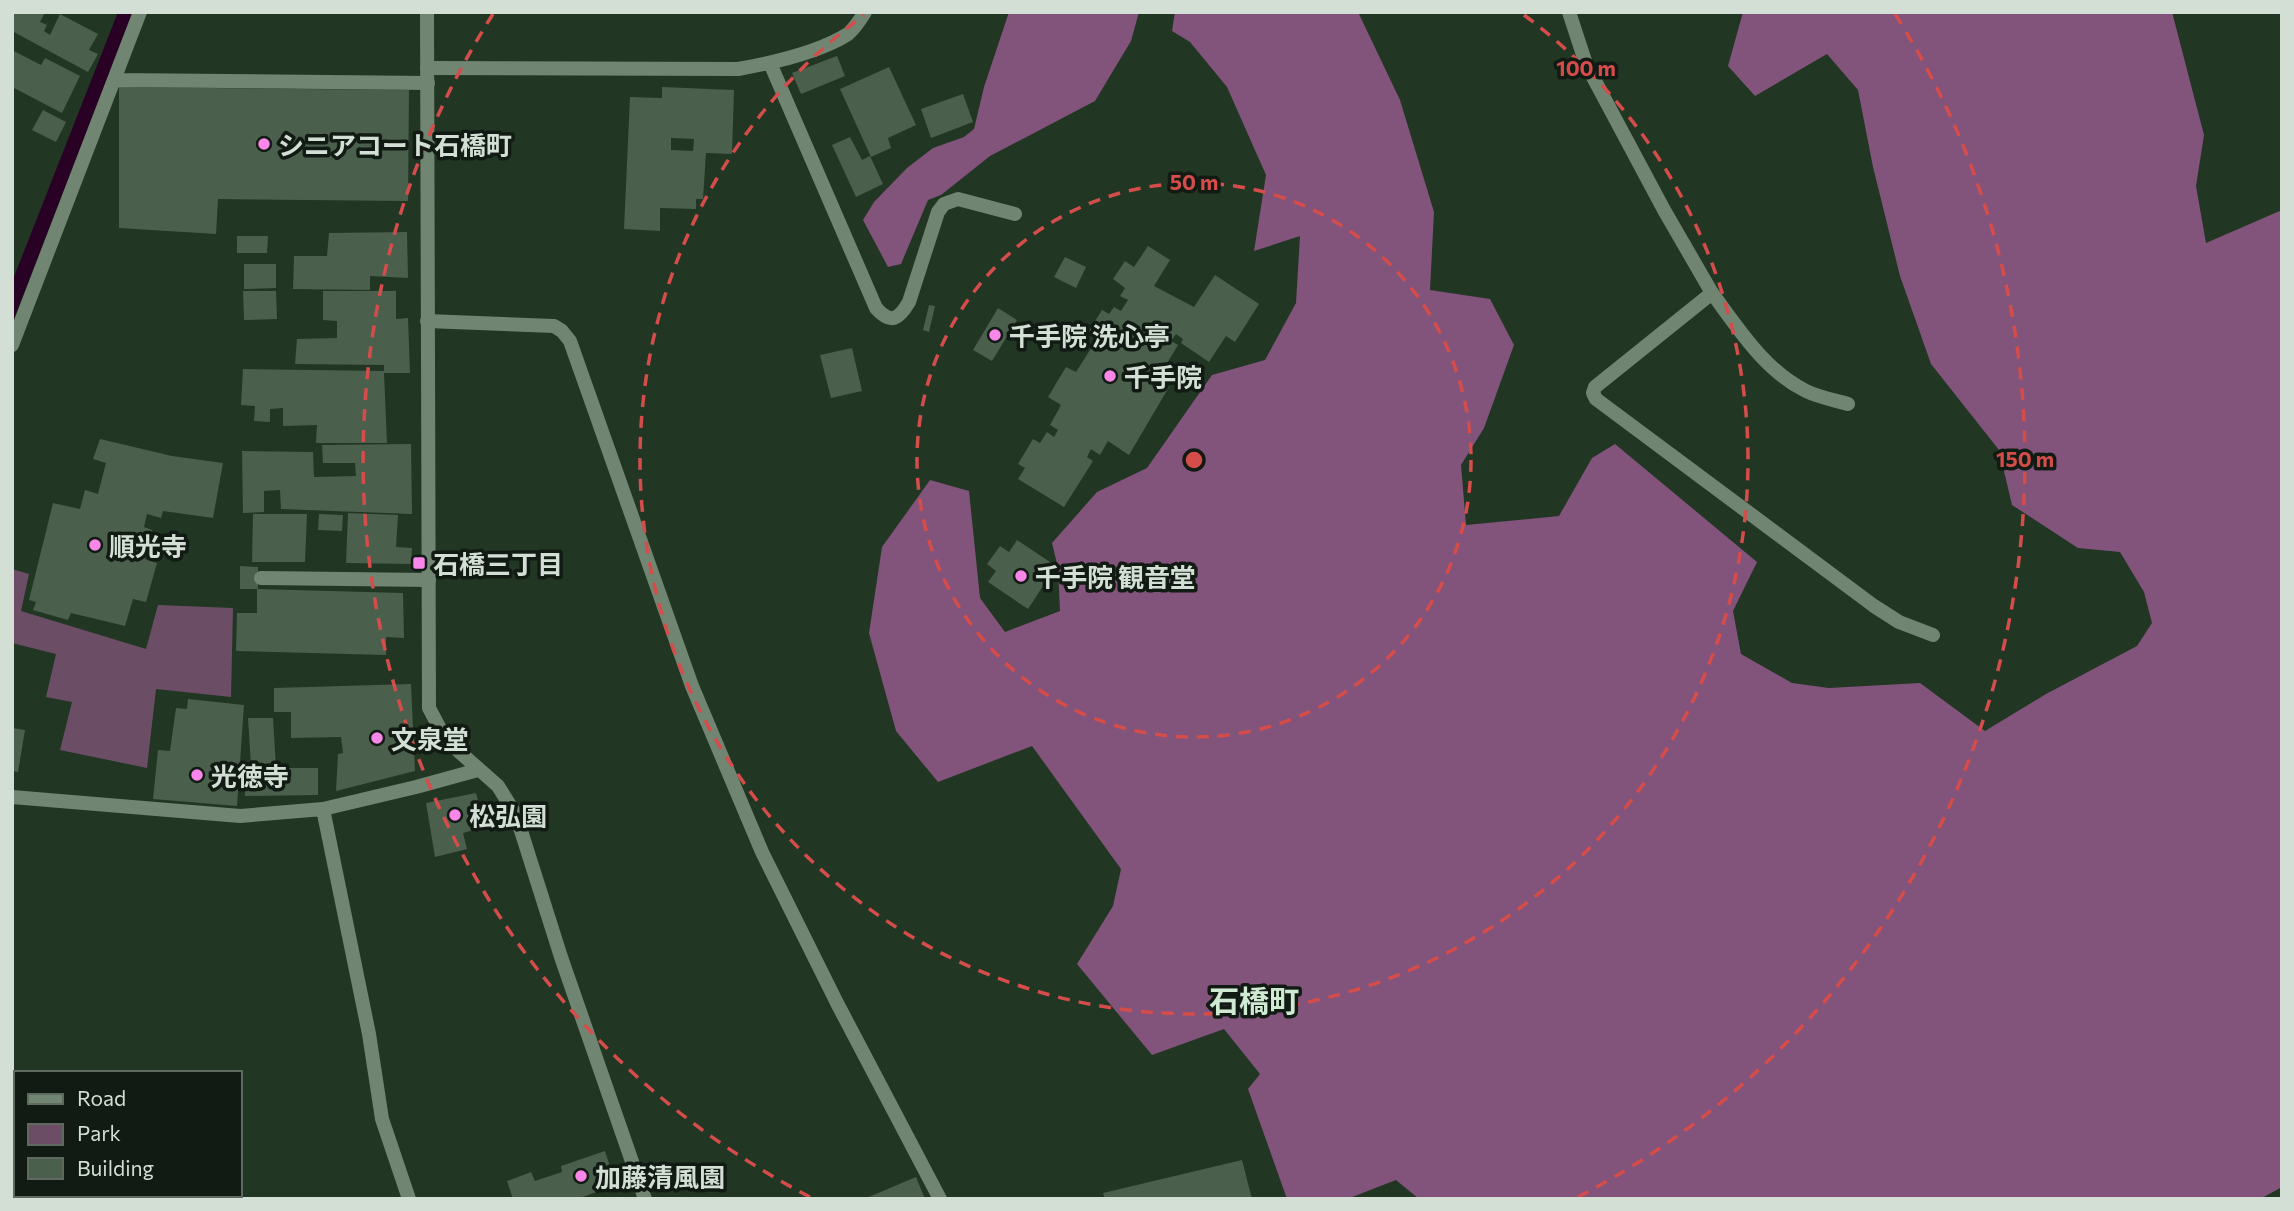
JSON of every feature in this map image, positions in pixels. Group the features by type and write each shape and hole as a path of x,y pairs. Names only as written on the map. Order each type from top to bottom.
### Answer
{"street":[{"path":"12,345 140,12"},
{"path":"427,12 429,708 446,740 498,786 516,815 561,957 645,1199"},
{"path":"114,80 738,69 770,63 810,50 848,33 865,12"},
{"path":"1569,12 1586,64 1712,293 1776,372 1806,391 1848,404"},
{"path":"770,63 876,308 884,317 894,318 902,314 937,212 944,204 958,199 1015,214"},
{"path":"1712,293 1595,387 1593,393 1596,399 1874,606 1899,622 1933,635"},
{"path":"427,321 554,326 570,341 692,686 762,852 837,1003 940,1199"},
{"path":"261,578 429,580"},
{"path":"12,797 240,816 323,809 478,770"},
{"path":"323,809 369,1034 382,1119 410,1199"}],"green space":[{"path":"12,569 29,574 21,611 146,649 158,605 233,608 231,697 156,689 147,768 60,750 72,702 46,697 56,654 12,643"}],"shaded area":[{"path":"118,12 133,12 12,324 12,282"},
{"path":"1009,12 1139,12 1131,41 1095,101 990,156 941,195 928,200 901,264 888,267 863,220 874,202 907,168 933,148 964,137 974,129 984,87"},
{"path":"1175,12 1358,12 1400,100 1434,212 1430,290 1490,299 1514,345 1484,428 1461,465 1466,525 1559,516 1592,458 1615,444 1757,562 1733,611 1741,654 1792,683 1829,688 1920,683 1985,731 2046,694 2137,646 2152,623 2144,592 2120,552 2078,548 2012,505 1999,450 1931,364 1900,276 1873,167 1858,90 1827,54 1755,96 1728,66 1743,12 2172,12 2204,135 2196,186 2206,243 2282,210 2282,1187 2260,1199 1419,1199 1396,1180 1347,1199 1287,1199 1248,1089 1260,1074 1224,1029 1152,1055 1077,964 1113,906 1121,869 1032,746 938,782 896,731 869,633 882,547 930,480 969,491 980,598 1005,632 1060,611 1058,568 1052,543 1097,492 1147,468 1212,375 1265,360 1296,303 1300,236 1254,251 1266,175 1227,87 1190,42 1172,31"}],"building":[{"path":"12,12 45,12 40,22 47,25 44,31 50,35 60,14 98,34 89,50 98,54 88,72 12,31"},
{"path":"12,50 41,65 45,58 80,76 62,113 12,87"},
{"path":"837,56 845,76 801,94 792,73"},
{"path":"889,67 916,125 888,138 891,148 871,157 840,89"},
{"name":"シニアコート石橋町","path":"119,87 409,90 408,201 218,199 216,234 119,228"},
{"path":"662,87 734,90 732,154 706,153 703,199 696,199 696,209 660,208 660,231 624,229 630,97 662,98","holes":["671,138 694,139 693,151 671,150"]},
{"path":"963,94 973,122 931,138 921,109"},
{"path":"43,110 66,122 56,142 32,130"},
{"path":"850,137 862,160 870,156 883,184 856,197 832,145"},
{"path":"407,232 408,278 370,276 370,290 293,289 294,256 327,256 329,233"},
{"path":"237,236 268,236 267,253 237,253"},
{"name":"千手院","path":"1148,246 1170,260 1154,286 1194,307 1215,275 1259,304 1235,342 1226,336 1209,362 1181,343 1183,339 1176,334 1171,341 1178,345 1157,380 1169,387 1129,455 1108,441 1100,455 1091,449 1087,457 1093,461 1064,507 1018,479 1025,468 1018,464 1033,439 1040,443 1047,432 1054,437 1058,430 1050,425 1061,405 1048,397 1066,367 1076,372 1097,339 1087,334 1102,310 1109,314 1114,307 1121,311 1128,300 1120,296 1125,288 1113,279 1125,261 1134,267"},
{"path":"1065,257 1086,267 1076,288 1054,277"},
{"path":"244,264 276,264 276,288 244,289"},
{"path":"243,291 276,291 277,319 244,320"},
{"path":"323,291 396,291 396,319 408,318 410,373 384,373 387,443 316,443 317,425 283,426 283,408 270,409 270,422 254,421 255,406 241,405 243,369 384,371 384,365 295,364 297,339 337,338 337,321 323,320"},
{"path":"929,305 935,306 929,332 923,330"},
{"name":"千手院 洗心亭","path":"998,308 1017,320 992,361 973,350"},
{"path":"852,348 862,391 831,398 820,355"},
{"name":"順光寺","path":"100,439 172,456 223,463 213,518 163,511 161,518 147,514 144,527 152,530 145,559 157,563 146,602 133,599 125,626 71,613 68,620 33,610 36,602 29,600 53,503 80,509 85,490 98,494 106,463 93,459"},
{"path":"411,444 412,514 281,509 280,490 264,491 264,512 243,513 242,451 313,452 314,477 356,476 355,463 323,463 322,445"},
{"path":"348,513 398,515 396,547 412,548 411,564 346,563"},
{"path":"253,514 307,514 305,562 252,562"},
{"path":"319,514 343,515 342,531 318,530"},
{"name":"千手院 観音堂","path":"1017,540 1056,566 1028,609 988,582 996,571 987,564 1000,546 1009,552"},
{"path":"240,566 258,567 258,589 240,589"},
{"path":"257,589 403,593 404,638 386,637 386,655 236,651 237,613 257,613"},
{"name":"文泉堂","path":"411,684 415,771 336,791 338,754 343,753 341,737 291,738 291,712 274,712 274,688"},
{"name":"光徳寺","path":"188,699 244,705 237,806 153,799 158,750 170,751 176,708 187,709"},
{"path":"248,718 273,718 276,768 318,768 318,795 245,796 245,765 251,765"},
{"path":"12,728 25,730 18,772 12,771"},
{"name":"松弘園","path":"476,793 485,827 463,833 467,849 435,857 426,803"},
{"name":"加藤清風園","path":"605,1151 616,1185 577,1199 513,1199 507,1181 531,1172 535,1181 562,1172 561,1166"},
{"path":"1242,1160 1252,1199 1105,1199 1103,1193"},
{"path":"916,1177 925,1199 864,1199"}],"place":[{"name":"シニアコート石橋町","path":"264,144"},
{"name":"千手院 洗心亭","path":"995,335"},
{"name":"千手院","path":"1110,376"},
{"name":"順光寺","path":"95,545"},
{"name":"石橋三丁目","path":"419,563"},
{"name":"千手院 観音堂","path":"1021,576"},
{"name":"文泉堂","path":"377,738"},
{"name":"光徳寺","path":"197,775"},
{"name":"松弘園","path":"455,815"},
{"name":"加藤清風園","path":"581,1176"}],"district":[{"name":"石橋町","path":"1254,999"}]}
